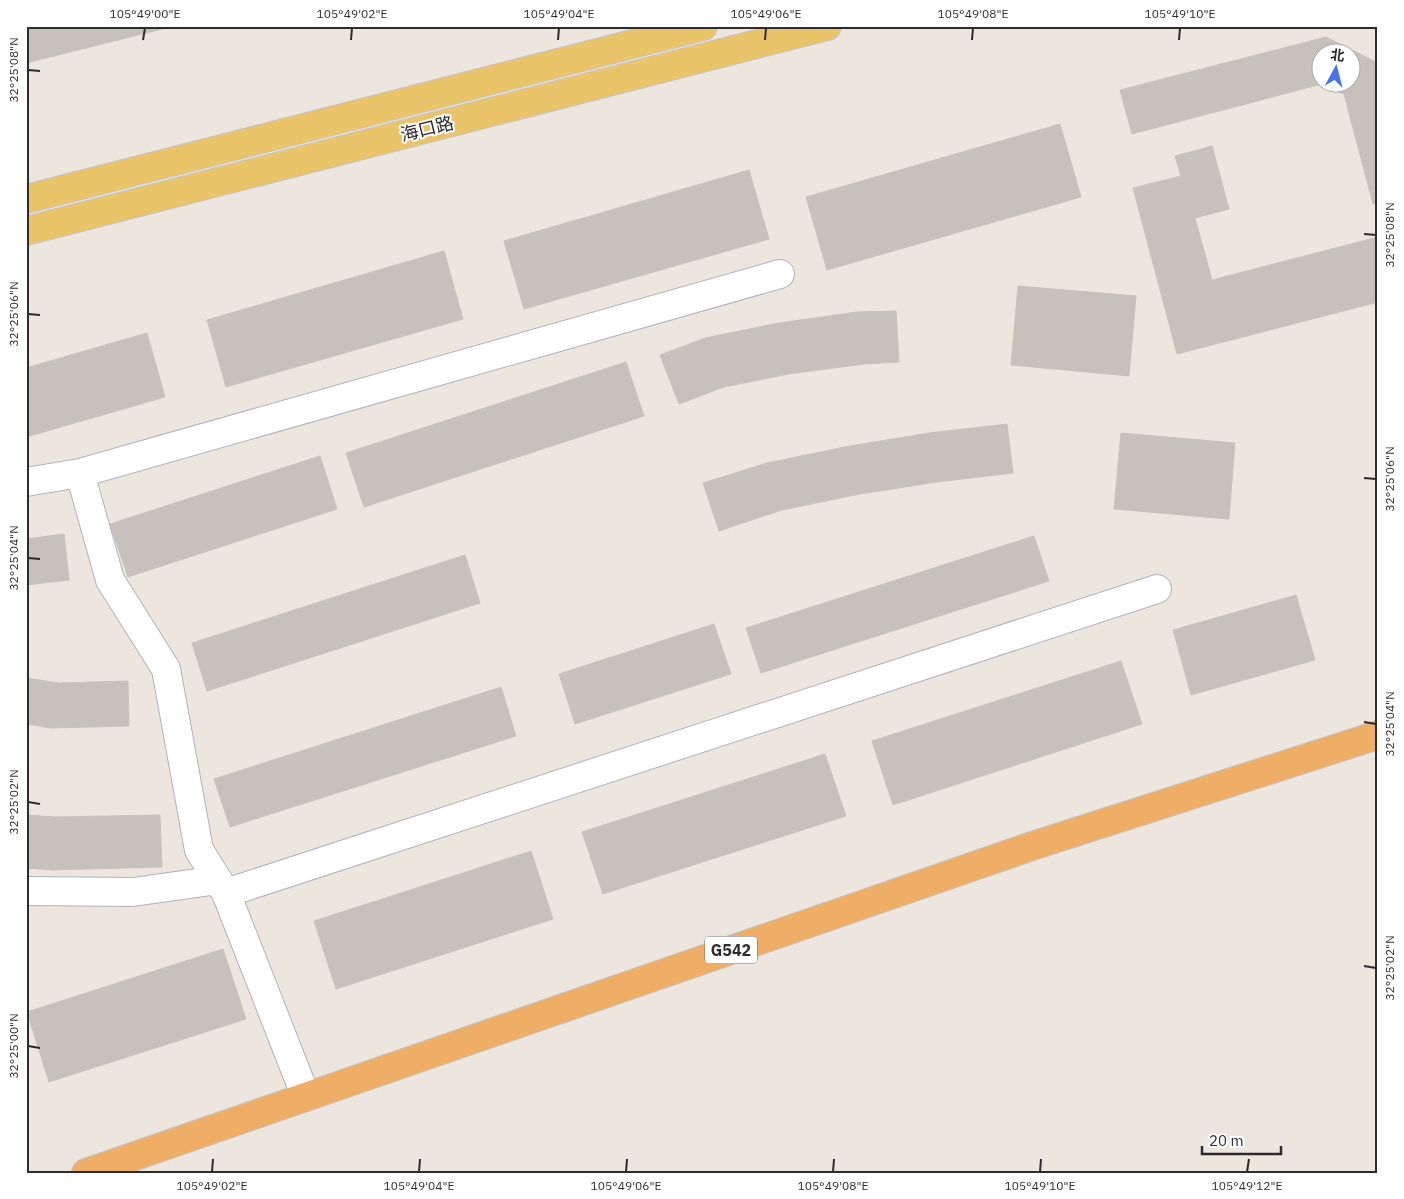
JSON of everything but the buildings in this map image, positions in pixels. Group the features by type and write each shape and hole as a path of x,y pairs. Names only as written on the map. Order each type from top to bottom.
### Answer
{"highway":[{"name":"G542","path":"86,1173 1032,846 1378,735"}],"main road":[{"name":"海口路","path":"26,199 702,26"},
{"name":"海口路","path":"26,231 827,26"}],"street":[{"path":"26,482 80,473 780,274"},
{"path":"80,473 110,580 166,669 199,850 222,886 306,1097"},
{"path":"26,892 133,892 222,886 1157,589"}]}
